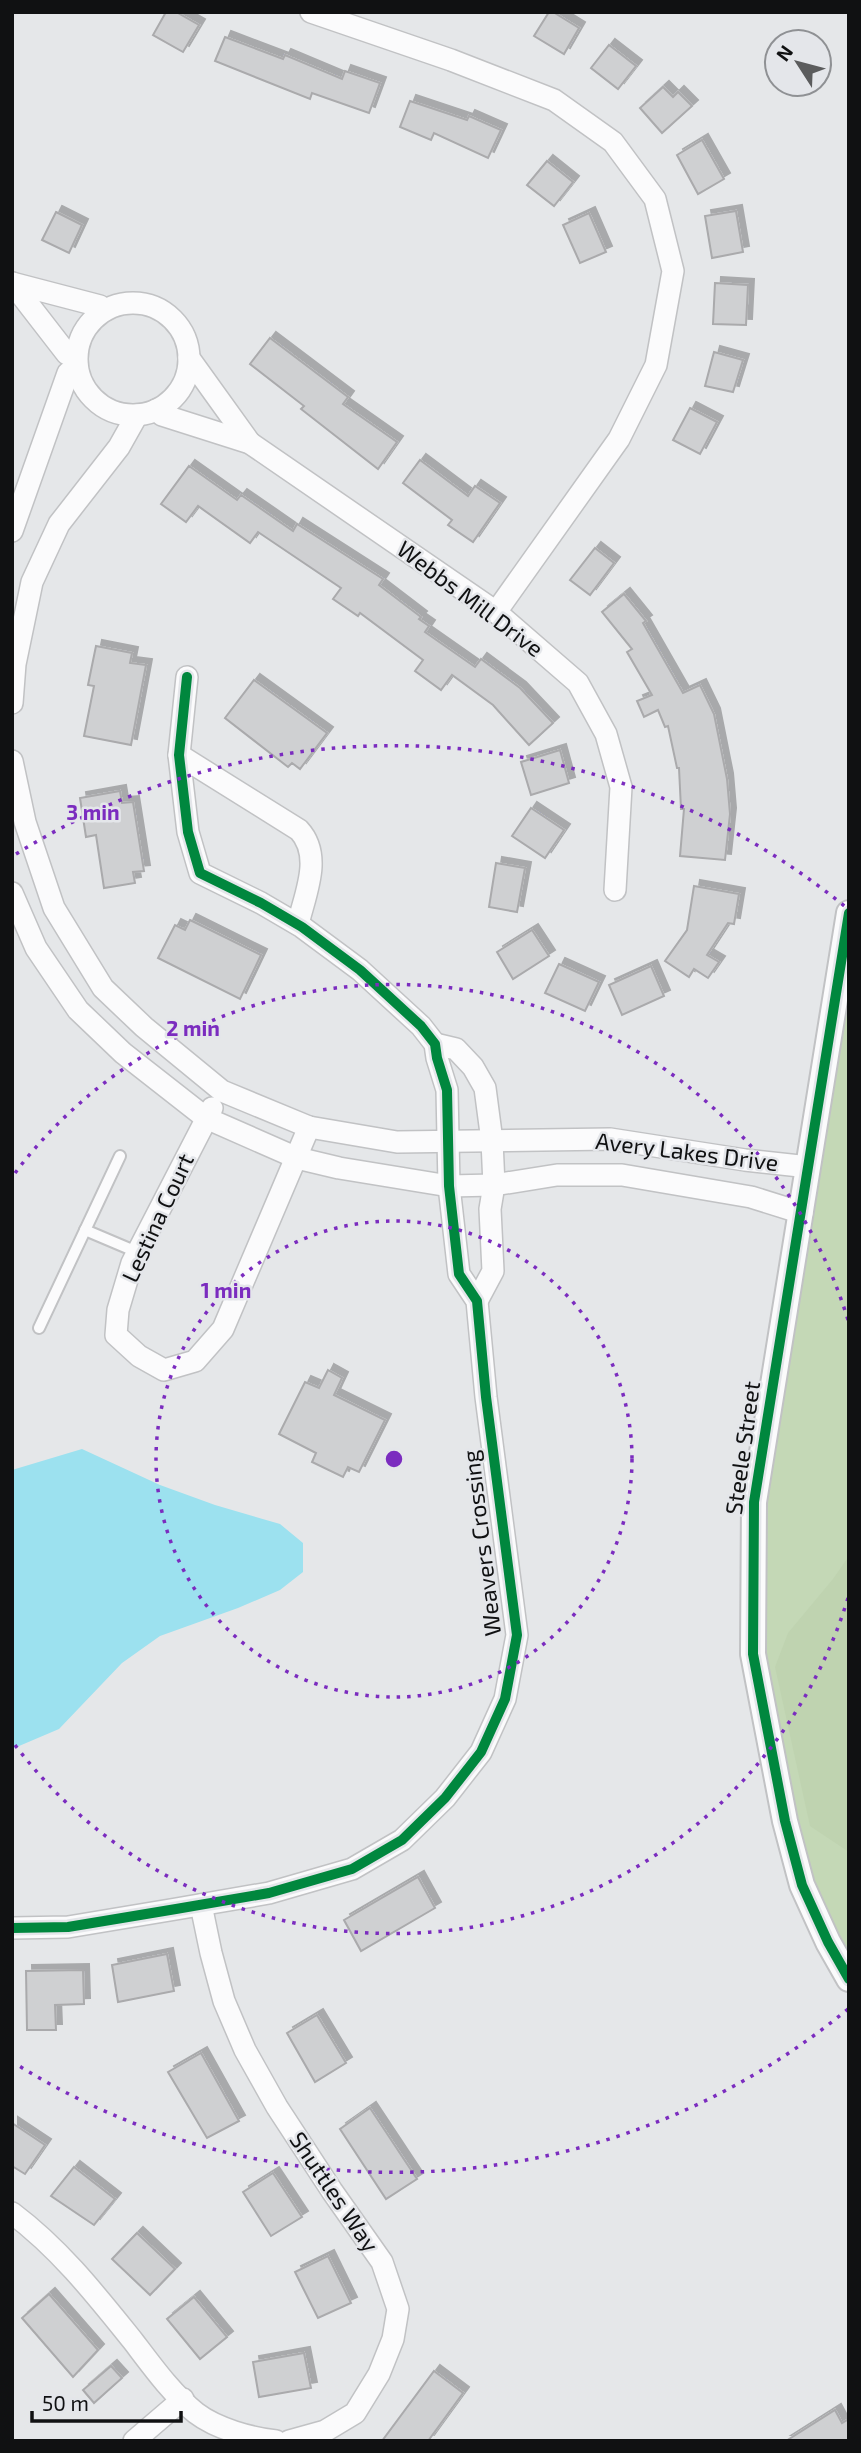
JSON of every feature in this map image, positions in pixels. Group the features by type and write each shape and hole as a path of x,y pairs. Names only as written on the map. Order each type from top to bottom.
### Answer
{"street":[{"path":"311,12 451,60 554,100 613,142 654,199 673,271 656,365 619,439 496,612"},
{"path":"12,283 100,306 105,310"},
{"path":"12,283 67,354 77,362"},
{"path":"128,303 147,304 165,313 178,325 186,340 190,358 187,376 179,392 166,405 146,413 115,413 99,405 86,391 77,362 81,335 93,319 105,310 128,303"},
{"name":"Webbs Mill Drive","path":"190,358 250,443"},
{"path":"12,531 68,373 77,362"},
{"path":"12,703 15,664 32,582 59,524 146,413"},
{"name":"Webbs Mill Drive","path":"146,413 162,415 250,443 496,612 579,683 606,734 621,787 615,890"},
{"path":"187,677 179,755 188,832 200,873 298,924 359,970 421,1026 435,1044 456,1049 473,1067 485,1088 494,1185 490,1209 493,1271 477,1301"},
{"path":"179,755 299,830 309,841 313,862 298,924"},
{"name":"Avery Lakes Drive","path":"12,761 25,822 54,908 103,988 144,1027 222,1091 309,1127 397,1142 610,1139 809,1167"},
{"path":"12,893 36,948 78,1010 123,1053 206,1118"},
{"path":"26,924 54,908"},
{"name":"Steele Street","path":"849,913 754,1503 753,1654 785,1821 802,1885 828,1942 849,1979"},
{"name":"Weavers Crossing","path":"12,1928 68,1927 201,1905 269,1893 352,1869 401,1840 445,1798 481,1752 505,1699 517,1636 486,1397 477,1301 459,1274 449,1186 447,1090 436,1058 435,1044"},
{"name":"Lestina Court","path":"222,1091 137,1252 118,1310 116,1335 139,1356 164,1370 195,1361 223,1329 297,1158"},
{"name":"Avery Lakes Drive","path":"206,1118 297,1158 449,1186 494,1185 556,1175 622,1175 751,1196 802,1213"},
{"path":"297,1158 309,1127"},
{"name":"Shuttles Way","path":"201,1905 224,2001 245,2050 284,2118 382,2262 398,2309 393,2339 379,2374 355,2413 325,2431 289,2441"},
{"path":"12,2213 38,2233 81,2276 163,2380 198,2414 245,2437 274,2441"},
{"path":"134,2441 183,2399"}],"lane":[{"path":"38,1328 120,1156"},
{"path":"85,1230 137,1252"}],"green space":[{"path":"849,913 849,1979 828,1942 753,1654 754,1502"},
{"path":"849,1556 849,1852 810,1826 775,1667 788,1633"}],"water":[{"path":"82,1449 160,1485 280,1524 303,1543 303,1572 280,1590 160,1636 122,1663 59,1729 12,1749 12,1470"}],"building":[{"path":"166,12 176,12 199,25 183,52 153,35"},
{"path":"549,12 579,28 564,54 534,36"},
{"path":"225,37 283,59 285,55 342,79 345,71 380,83 369,113 312,93 310,99 215,61"},
{"path":"609,45 636,66 618,89 591,68"},
{"path":"663,87 673,97 678,92 692,106 662,133 640,108"},
{"path":"410,101 467,120 469,116 501,130 488,158 434,133 431,140 400,127"},
{"path":"702,140 724,179 698,194 677,155"},
{"path":"547,161 573,182 554,206 527,185"},
{"path":"736,211 743,252 712,258 705,216"},
{"path":"56,212 82,225 69,253 42,240"},
{"path":"589,213 606,252 580,263 563,225"},
{"path":"715,283 748,285 746,325 713,324"},
{"path":"270,338 348,397 343,404 397,442 378,469 301,409 304,406 250,364"},
{"path":"714,352 743,360 733,392 705,386"},
{"path":"690,408 717,422 700,454 673,440"},
{"path":"420,460 468,496 475,486 500,503 473,542 448,525 452,520 403,483"},
{"path":"189,466 237,500 241,495 293,531 297,524 383,579 379,585 429,626 425,632 475,667 481,659 520,688 553,723 529,745 493,705 452,675 441,690 415,671 423,660 360,613 358,616 333,599 341,588 258,532 250,543 198,506 186,522 161,504"},
{"path":"595,548 614,563 590,595 570,580"},
{"path":"624,594 646,621 643,623 683,693 700,685 714,714 727,779 730,814 725,860 680,856 684,809 681,809 679,768 668,726 665,727 658,710 644,717 637,701 652,695 627,652 632,649 602,612"},
{"path":"96,646 132,653 130,663 146,665 131,745 84,736 94,686 88,685"},
{"path":"254,680 327,733 300,769 292,763 288,767 225,718"},
{"path":"560,750 569,783 531,795 521,762"},
{"path":"120,791 122,803 133,802 144,871 133,872 135,883 104,888 96,835 86,837 80,798"},
{"path":"531,808 564,830 545,858 512,836"},
{"path":"496,863 525,868 517,912 489,907"},
{"path":"694,886 739,894 734,924 728,923 707,955 719,962 708,978 694,969 689,977 665,961 687,930"},
{"path":"190,920 261,955 240,999 158,958 175,925 185,930"},
{"path":"532,930 549,956 513,979 497,952"},
{"path":"559,964 599,982 585,1011 545,993"},
{"path":"651,966 664,996 622,1015 609,985"},
{"path":"328,1370 342,1378 334,1395 385,1420 359,1472 348,1467 343,1477 312,1462 316,1453 279,1434 305,1382 319,1388"},
{"path":"418,1877 435,1908 361,1951 344,1920"},
{"path":"167,1954 174,1991 118,2002 112,1965"},
{"path":"83,1970 84,2004 55,2005 56,2030 27,2030 26,1971"},
{"path":"317,2015 346,2063 315,2082 287,2033"},
{"path":"201,2053 239,2121 207,2138 168,2072"},
{"path":"370,2108 417,2179 386,2199 340,2129"},
{"path":"12,2123 45,2145 25,2174 12,2166"},
{"path":"74,2167 115,2199 94,2225 51,2196"},
{"path":"273,2173 302,2217 271,2236 243,2192"},
{"path":"137,2233 175,2269 150,2295 112,2259"},
{"path":"328,2256 351,2303 318,2318 295,2272"},
{"path":"49,2294 98,2350 73,2377 22,2318"},
{"path":"194,2297 227,2337 200,2359 167,2319"},
{"path":"304,2353 311,2388 259,2397 253,2362"},
{"path":"111,2366 122,2378 94,2403 83,2390"},
{"path":"434,2371 463,2393 428,2441 382,2441"},
{"path":"835,2410 842,2423 849,2419 849,2441 786,2441"}],"cycle path":[{"path":"12,1928 68,1927 269,1893 352,1869 402,1840 445,1798 481,1752 505,1699 517,1635 486,1397 477,1301 459,1274 449,1186 447,1090 435,1044 421,1026 360,970 302,927 200,873 188,832 179,755 187,677"},
{"path":"849,913 754,1502 753,1654 785,1821 802,1885 828,1942 849,1979"}]}
